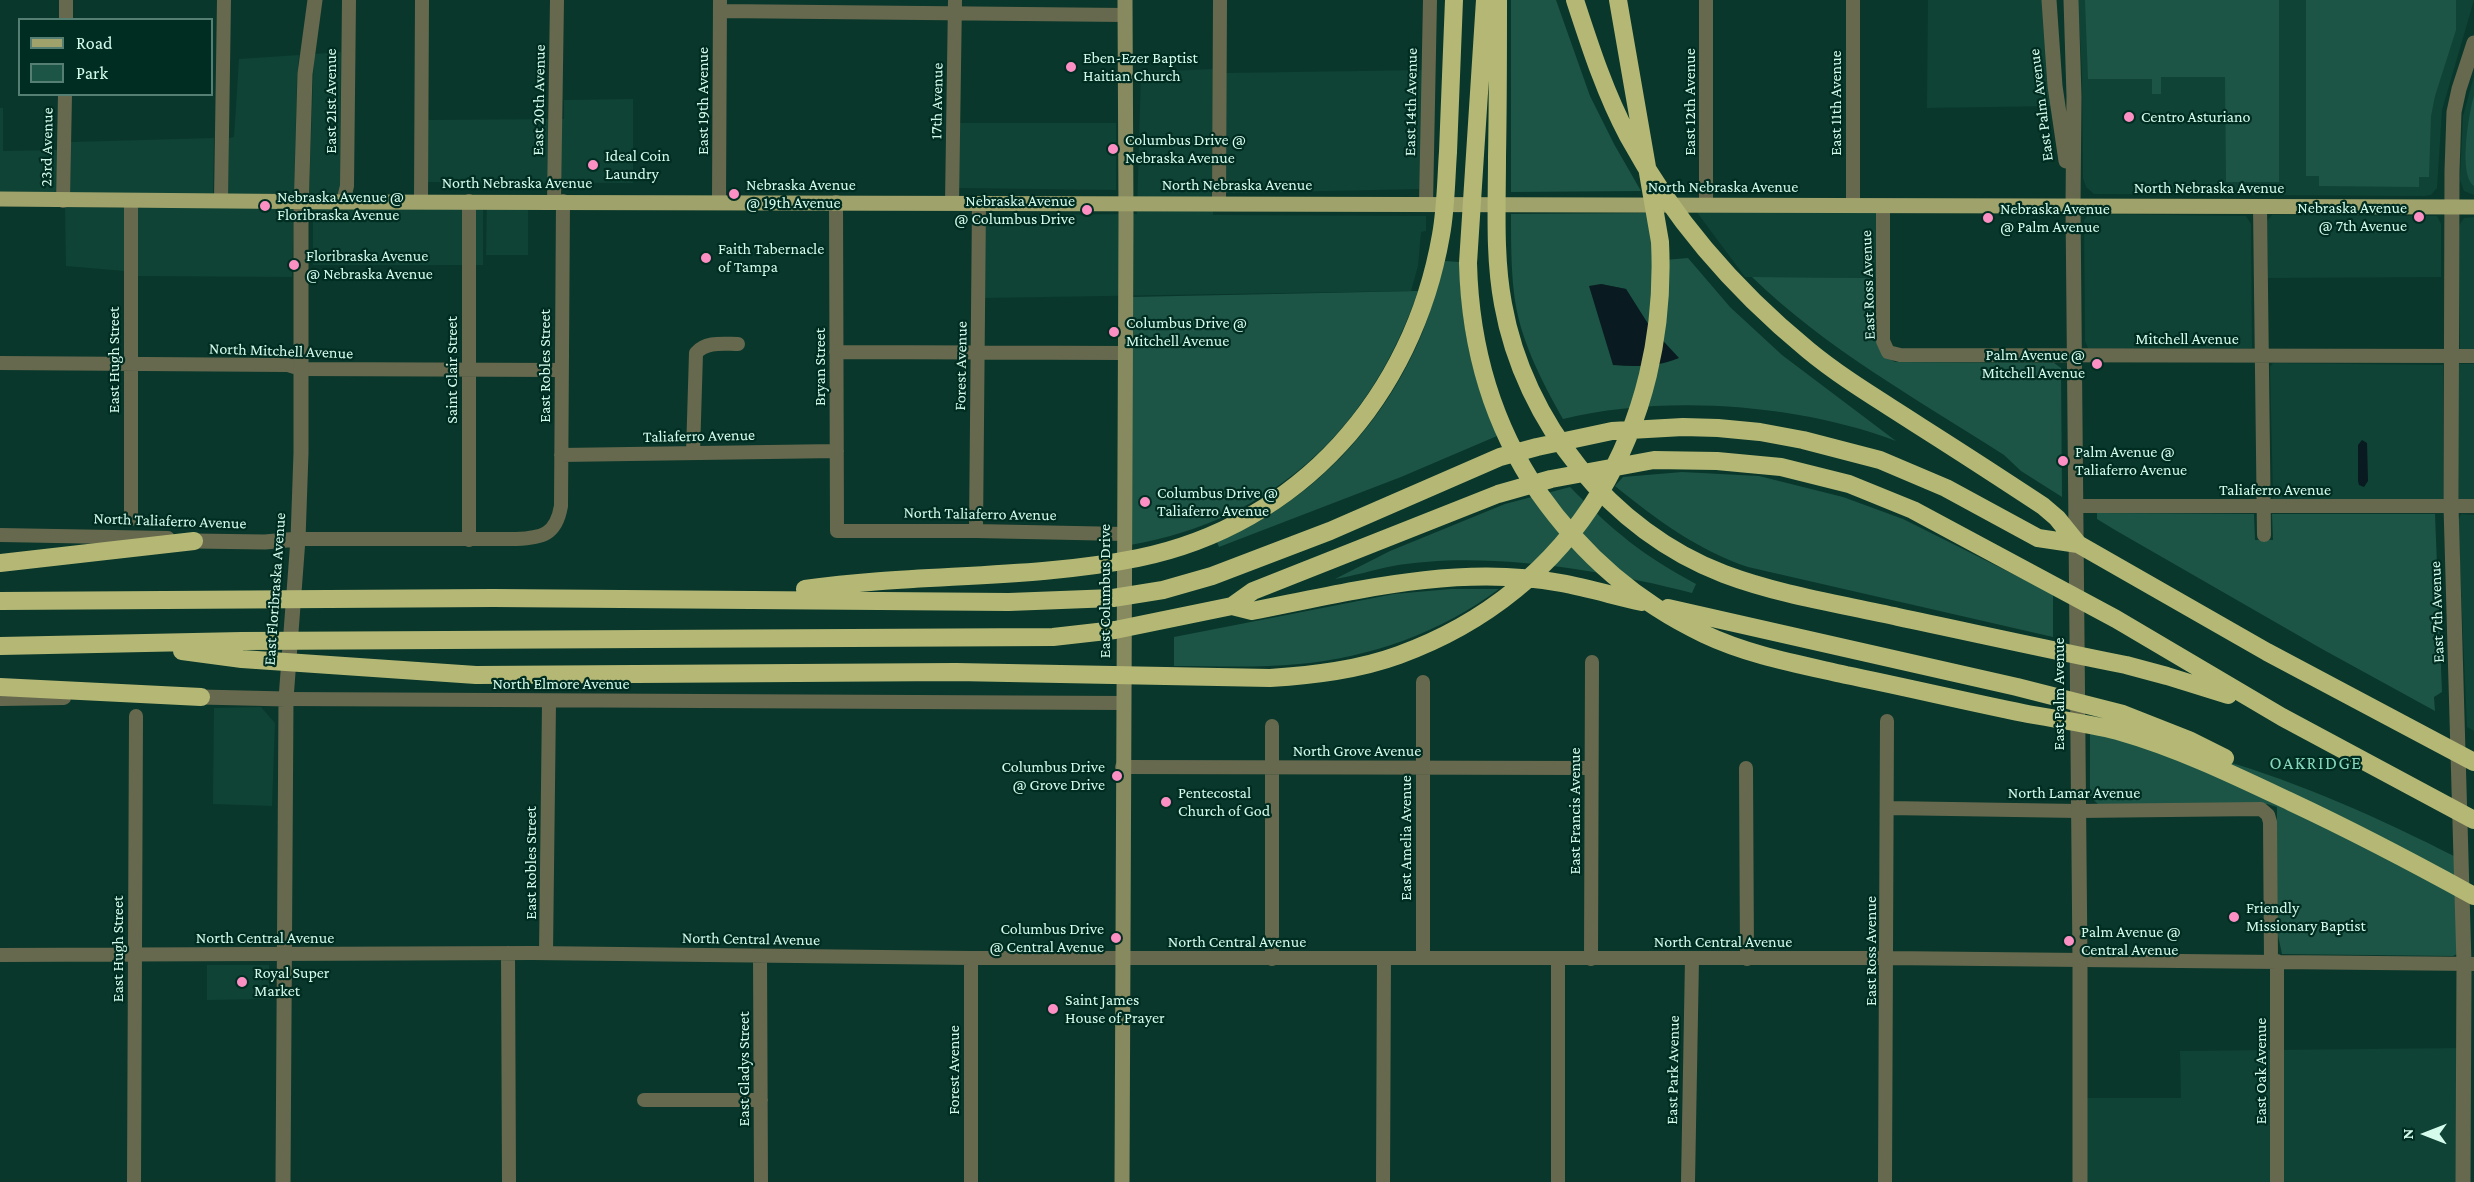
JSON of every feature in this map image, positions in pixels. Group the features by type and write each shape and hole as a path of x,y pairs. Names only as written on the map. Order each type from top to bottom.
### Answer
{"highway":[{"path":"756,600 816,588 1062,568 1121,561 1163,552 1231,528 1263,510 1316,470 1338,448 1379,395 1398,363 1413,329 1436,262 1444,206 1454,0"},
{"path":"1485,0 1474,142 1468,263 1475,338 1485,380 1498,419 1521,465 1568,531 1598,563 1620,582 1662,611 1706,636 1732,646 1798,664 2023,713 2120,723"},
{"path":"1498,0 1498,262 1503,303 1515,352 1529,387 1546,418 1576,463 1592,483 1612,502 1649,532 1675,549 1721,573 1778,591 2126,665 2208,688 2282,717"},
{"path":"1575,0 1612,104 1628,136 1655,181 1698,242 1764,311 1809,350 1852,382 2051,512 2078,544"},
{"path":"0,646 124,644 242,650 321,664 476,675 1050,673 1270,678 1338,671 1398,655 1430,642 1493,606 1538,569 1561,545 1605,484 1625,446 1642,404 1649,376 1661,297 1660,242 1618,0"},
{"path":"0,601 345,599 1061,602 1113,598 1163,590 1212,576 1330,531 1500,457 1579,437 1622,431 1718,428 1760,432 1842,449 1916,474 2038,538 2078,544 2267,652 2474,762"},
{"path":"242,650 333,641 1013,639 1064,636 1166,621 1232,606 1253,591 1498,494 1593,470 1654,460 1750,463 1780,467 1849,484 1914,510 2116,619 2282,717 2474,820"},
{"path":"0,563 194,541"},
{"path":"1232,606 1252,611 1363,589 1419,581 1476,577 1518,578 1561,583 2017,687 2120,723 2339,823 2474,896"},
{"path":"0,687 201,697"}],"main road":[{"name":"East Columbus Drive","path":"1122,1182 1125,7"},
{"name":"North Nebraska Avenue","path":"0,199 343,202 719,201 2474,207"}],"street":[{"path":"66,0 66,18"},
{"path":"221,201 224,0"},
{"name":"East Floribraska Avenue","path":"283,1182 286,699 298,539 301,201 305,74 315,0"},
{"name":"East 21st Avenue","path":"343,202 347,186 349,0"},
{"path":"421,201 422,0"},
{"name":"East 20th Avenue","path":"557,0 558,201"},
{"path":"1219,203 1220,0"},
{"name":"East 14th Avenue","path":"1426,204 1430,0"},
{"name":"East 12th Avenue","path":"1706,0 1706,205"},
{"name":"East 11th Avenue","path":"1853,0 1853,206"},
{"name":"East Palm Avenue","path":"2049,0 2055,86 2073,206"},
{"name":"East Palm Avenue","path":"2071,0 2074,96 2080,962 2079,1182"},
{"path":"720,6 1125,7"},
{"name":"East 19th Avenue","path":"719,201 720,6"},
{"name":"17th Avenue","path":"952,203 954,6"},
{"name":"East 7th Avenue","path":"2463,1182 2469,964 2451,506 2452,206 2454,112 2474,43"},
{"name":"23rd Avenue","path":"63,201 64,96"},
{"name":"East Hugh Street","path":"131,201 131,519"},
{"name":"Saint Clair Street","path":"470,201 468,371 470,540"},
{"name":"East Robles Street","path":"552,530 559,519 561,506 558,201"},
{"name":"Bryan Street","path":"836,202 837,531"},
{"name":"Forest Avenue","path":"976,531 979,203"},
{"name":"East Ross Avenue","path":"1883,206 1883,341 1888,352 1900,355"},
{"path":"2260,206 2264,535"},
{"path":"693,453 696,353 710,344 738,344"},
{"path":"836,352 1125,352"},
{"name":"Mitchell Avenue","path":"1900,355 2474,356"},
{"name":"North Mitchell Avenue","path":"0,363 288,365 301,369 468,371 561,369"},
{"name":"Taliaferro Avenue","path":"561,454 837,451"},
{"name":"Taliaferro Avenue","path":"2076,506 2474,506"},
{"name":"North Taliaferro Avenue","path":"0,535 147,537 194,541 265,542 298,539 527,538 546,534 552,530"},
{"name":"North Taliaferro Avenue","path":"837,531 1124,534"},
{"name":"East Francis Avenue","path":"1591,959 1592,662"},
{"name":"East Amelia Avenue","path":"1423,682 1423,958"},
{"name":"North Elmore Avenue","path":"0,699 201,697 549,702 1123,703"},
{"name":"East Robles Street","path":"546,953 549,702"},
{"name":"East Hugh Street","path":"134,1182 136,716"},
{"name":"East Ross Avenue","path":"1885,1182 1887,721"},
{"path":"1272,726 1272,959"},
{"name":"North Grove Avenue","path":"1122,767 1591,768"},
{"path":"1746,768 1747,959"},
{"name":"North Lamar Avenue","path":"1888,808 2078,811 2261,809"},
{"name":"East Oak Avenue","path":"2261,809 2268,815 2270,822 2277,1182"},
{"path":"508,953 509,1182"},
{"name":"North Central Avenue","path":"0,955 546,953 971,958 1887,958 2080,962 2274,961 2469,964"},
{"name":"East Gladys Street","path":"760,956 761,1182"},
{"name":"Forest Avenue","path":"971,958 971,1182"},
{"path":"1383,1182 1384,959"},
{"path":"1558,959 1558,1182"},
{"name":"East Park Avenue","path":"1688,1182 1692,959"},
{"path":"644,1101 761,1100"}],"shaded area":[{"path":"1928,0 2047,0 2055,106 1927,108"},
{"path":"2078,0 2474,0 2442,110 2437,188 2431,195 2424,196 2094,194 2086,187 2083,178 2082,74"},
{"path":"341,52 340,194 309,194 314,54"},
{"path":"299,55 294,195 228,195 229,138 234,137 239,59"},
{"path":"1214,69 1213,215 1426,216 1426,231 1421,232 1418,266 1411,291 984,298 985,215 1137,214 1141,72"},
{"path":"1425,70 1423,189 1226,193 1226,73"},
{"path":"2474,76 2474,195 2464,191 2460,180 2463,116"},
{"path":"633,99 633,183 427,182 427,120 564,119 564,100"},
{"path":"0,108 3,108 3,151 57,150 56,194 0,192"},
{"path":"959,123 1116,123 1116,190 959,188"},
{"path":"214,138 213,195 70,194 71,142"},
{"path":"487,201 528,201 528,255 486,255"},
{"path":"313,203 483,203 483,265 313,265"},
{"path":"65,207 124,208 124,271 66,266"},
{"path":"1693,207 1880,209 1880,278 1745,277"},
{"path":"138,208 294,208 292,277 138,276"},
{"path":"2089,214 2246,216 2251,224 2252,348 2088,348 2085,341 2084,220"},
{"path":"2272,215 2437,216 2441,224 2441,277 2268,278 2267,221"},
{"path":"2474,217 2474,350 2460,350 2458,227 2464,218"},
{"path":"2273,363 2443,365 2443,499 2273,499 2270,367"},
{"path":"2458,364 2474,364 2474,501 2459,499"},
{"path":"2461,514 2474,515 2474,731 2467,727 2458,521"},
{"path":"261,707 275,723 272,806 213,804 214,708"},
{"path":"207,965 269,965 269,999 207,1000"},
{"path":"2460,1048 2460,1182 2084,1182 2087,1098 2181,1098 2180,1051"}],"green space":[{"path":"1511,0 1556,0 1590,96 1641,191 1511,192"},
{"path":"2085,0 2279,0 2279,182 2226,182 2225,77 2161,77 2161,94 2152,94 2152,79 2088,79"},
{"path":"2306,0 2456,0 2456,30 2431,116 2429,177 2419,177 2419,187 2319,186 2319,176 2306,176"},
{"path":"2474,95 2474,186 2469,179 2467,169 2466,143"},
{"path":"1648,213 1653,261 1688,258 1730,307 1782,355 1896,441 1858,428 1817,418 1731,407 1687,405 1644,407 1602,411 1563,419 1539,374 1521,326 1513,283 1511,214","holes":["1601,284 1626,289 1650,327 1679,358"]},
{"path":"1445,261 1460,262 1462,308 1469,351 1474,372 1497,436 1401,477 1219,547 1217,542 1251,526 1284,506 1313,483 1366,429 1388,398 1423,331"},
{"path":"1752,277 1874,278 1876,336 1886,355 1895,362 2054,363 2061,368 2062,497 2021,471 2004,455 1841,350 1810,327"},
{"path":"1418,291 1398,340 1374,385 1344,425 1311,460 1272,490 1230,514 1182,533 1130,545 1130,297"},
{"path":"1682,472 1759,476 1843,497 1903,519 2053,594 2053,637 1748,567 1694,543 1615,486 1623,477"},
{"path":"1570,487 1600,517 1629,541 1696,584 1692,593 1582,570 1504,561 1428,562 1393,566 1335,579 1390,551 1505,504"},
{"path":"2097,513 2254,514 2255,540 2273,540 2272,514 2435,514 2442,692 2434,697 2435,711 2115,530 2097,519"},
{"path":"1451,589 1499,589 1454,618 1429,630 1352,656 1284,665 1174,666 1174,637 1394,594"},
{"path":"2090,728 2203,755 2280,779 2370,816 2456,857 2457,954 2453,956 2282,954 2277,931 2277,807 2267,804 2098,804 2090,797"}],"water":[{"path":"1601,284 1626,289 1650,327 1679,358 1647,366 1613,365 1589,286"},
{"path":"2362,440 2367,443 2368,481 2364,487 2359,485 2358,481 2358,445"}],"place":[{"name":"Eben-Ezer Baptist Haitian Church","path":"1071,67"},
{"name":"Centro Asturiano","path":"2129,117"},
{"name":"Columbus Drive @ Nebraska Avenue","path":"1113,149"},
{"name":"Ideal Coin Laundry","path":"593,165"},
{"name":"Nebraska Avenue @ 19th Avenue","path":"734,194"},
{"name":"Nebraska Avenue @ Floribraska Avenue","path":"265,206"},
{"name":"Nebraska Avenue @ Columbus Drive","path":"1087,210"},
{"name":"Nebraska Avenue @ 7th Avenue","path":"2419,217"},
{"name":"Nebraska Avenue @ Palm Avenue","path":"1988,218"},
{"name":"Faith Tabernacle of Tampa","path":"706,258"},
{"name":"Floribraska Avenue @ Nebraska Avenue","path":"294,265"},
{"name":"Columbus Drive @ Mitchell Avenue","path":"1114,332"},
{"name":"Palm Avenue @ Mitchell Avenue","path":"2097,364"},
{"name":"Palm Avenue @ Taliaferro Avenue","path":"2063,461"},
{"name":"Columbus Drive @ Taliaferro Avenue","path":"1145,502"},
{"name":"Columbus Drive @ Grove Drive","path":"1117,776"},
{"name":"Pentecostal Church of God","path":"1166,802"},
{"name":"Friendly Missionary Baptist","path":"2234,917"},
{"name":"Columbus Drive @ Central Avenue","path":"1116,938"},
{"name":"Palm Avenue @ Central Avenue","path":"2069,941"},
{"name":"Royal Super Market","path":"242,982"},
{"name":"Saint James House of Prayer","path":"1053,1009"}],"district":[{"name":"OAKRIDGE","path":"2316,763"}]}
